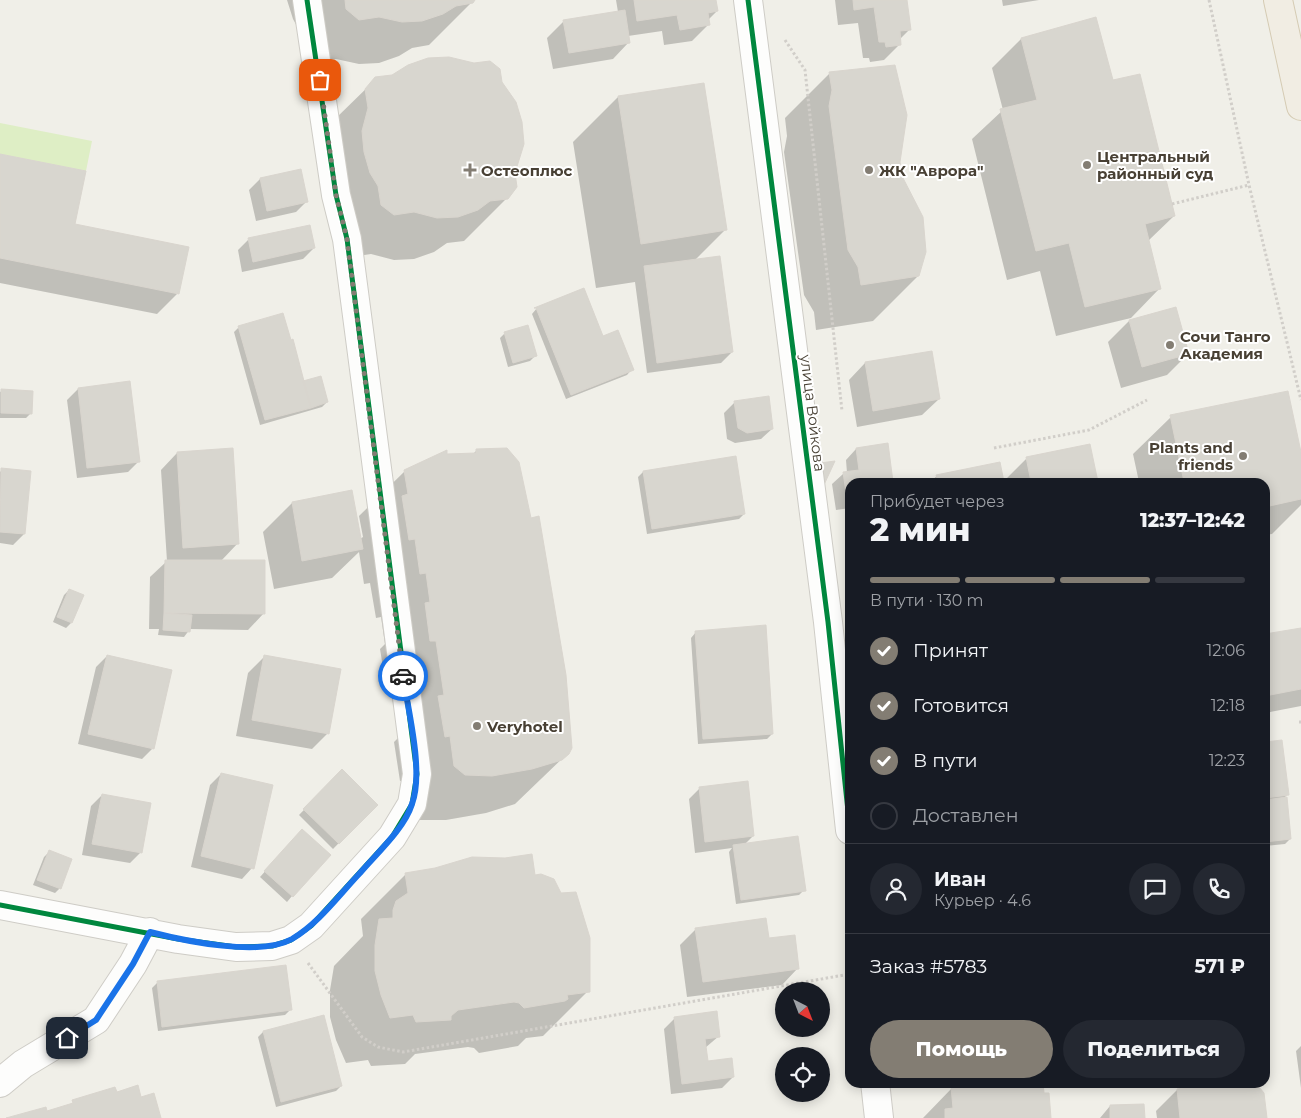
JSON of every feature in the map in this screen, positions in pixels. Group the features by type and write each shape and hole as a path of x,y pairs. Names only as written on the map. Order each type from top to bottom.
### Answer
{"main road":[{"path":"1278,0 1301,106"}],"street":[{"path":"0,905 150,932 178,939 236,947 272,946 291,940 311,926 392,837 412,804 417,774 347,239 336,195 307,0"},
{"name":"улица Войкова","path":"748,0 828,622 845,783"},
{"path":"0,1083 23,1064 96,1020 133,964 150,932"},
{"path":"876,1088 879,1118"}],"path":[{"path":"1209,0 1249,184 1301,400"},
{"path":"784,35 786,44 805,70 842,411"},
{"path":"1172,204 1249,184"},
{"path":"994,448 1089,430 1148,400"},
{"path":"291,940 362,1037 378,1047 402,1052 845,975"}],"green space":[{"path":"0,123 92,141 86,171 0,154"}],"building":[{"path":"345,0 475,0 473,3 456,6 443,14 422,21 402,22 379,17 359,20 346,9"},
{"path":"634,0 716,0 718,11 708,13 710,25 680,30 677,15 637,21"},
{"path":"853,0 907,0 911,30 900,31 901,45 886,47 885,42 879,42 874,7 854,10"},
{"path":"625,10 630,43 569,53 563,20"},
{"path":"1096,17 1113,80 1140,74 1175,216 1145,224 1161,289 1085,307 1069,243 1036,251 1000,109 1037,100 1021,38"},
{"path":"449,57 474,63 490,61 500,69 502,82 516,102 522,122 524,144 515,173 517,187 508,199 490,201 478,210 458,217 437,218 414,212 394,215 381,205 378,186 370,173 364,152 362,131 368,108 365,89 375,77 392,75 408,65 428,58"},
{"name":"ЖК \"Аврора\"","path":"895,65 907,115 900,162 903,178 923,217 926,252 919,276 861,285 858,267 848,250 829,106 832,90 829,72"},
{"path":"704,83 727,230 641,244 618,96"},
{"path":"0,154 86,171 75,224 189,247 179,294 0,258"},
{"path":"301,169 308,202 267,211 260,178"},
{"path":"310,225 315,248 253,262 248,238"},
{"path":"720,256 733,352 657,363 644,266"},
{"path":"584,288 603,336 618,330 634,370 571,395 536,308 534,308"},
{"path":"1176,307 1189,354 1142,367 1129,320"},
{"path":"283,313 291,340 293,339 311,408 265,420 238,326"},
{"path":"528,325 537,356 513,363 504,332"},
{"path":"932,351 940,399 873,411 865,362"},
{"path":"321,376 328,402 311,408 303,381"},
{"path":"130,381 140,462 87,468 78,388"},
{"path":"1,389 33,391 32,414 1,413"},
{"path":"1288,391 1301,452 1301,499 1270,506 1270,478 1183,478 1170,415"},
{"path":"769,396 773,429 747,433 738,428 734,401"},
{"path":"888,443 892,478 845,478 845,486 843,472 859,470 856,448"},
{"path":"1090,444 1097,478 1030,478 1026,457"},
{"path":"233,448 239,544 183,548 177,452"},
{"path":"507,448 519,462 531,518 539,516 566,675 572,748 569,754 562,760 532,769 492,776 465,775 454,766 450,736 445,737 438,696 444,695 436,641 430,641 425,603 430,602 426,573 420,574 415,539 409,540 402,496 408,494 404,470 447,450 447,454 476,453 476,449"},
{"path":"736,456 745,514 652,529 643,471"},
{"path":"835,461 823,487 820,463"},
{"path":"1000,462 1003,478 937,478 936,475"},
{"path":"1,468 31,471 25,534 0,532"},
{"path":"352,490 363,549 302,561 292,502"},
{"path":"165,560 265,560 265,614 164,613"},
{"path":"69,589 84,595 72,623 57,617"},
{"path":"164,613 192,615 190,632 163,630"},
{"path":"766,625 773,734 703,739 695,631"},
{"path":"1301,628 1301,689 1270,695 1270,633"},
{"path":"107,655 172,670 154,749 88,734"},
{"path":"264,655 341,669 329,734 252,720"},
{"path":"1282,740 1289,795 1270,797 1270,741"},
{"path":"342,769 378,805 339,844 303,809"},
{"path":"221,773 273,785 254,869 201,856"},
{"path":"748,781 754,836 705,842 699,787"},
{"path":"102,794 151,803 142,853 92,844"},
{"path":"1287,797 1291,839 1270,841 1270,799"},
{"path":"302,829 331,855 293,897 264,871"},
{"path":"798,836 806,891 741,900 733,845"},
{"path":"49,850 72,859 61,889 37,880"},
{"path":"532,854 535,875 541,874 554,879 561,893 576,892 590,938 590,992 567,995 568,999 565,1001 524,1008 519,1003 514,1002 458,1010 451,1016 451,1020 416,1022 413,1015 390,1018 381,995 375,971 375,945 379,919 393,918 396,901 408,893 405,873 435,868 472,857 505,858"},
{"path":"766,918 769,938 795,935 799,969 703,982 695,928"},
{"path":"286,965 292,1010 162,1027 157,981"},
{"path":"717,1011 720,1037 705,1039 708,1061 732,1058 734,1077 682,1084 674,1017"},
{"path":"324,1015 342,1086 281,1102 263,1031"},
{"path":"138,1085 141,1097 154,1093 161,1118 6,1118 46,1107 47,1111 73,1103 72,1100 115,1087 117,1092"},
{"path":"951,1088 1044,1088 1044,1093 1049,1093 1051,1118 945,1118 945,1109 953,1108"},
{"path":"1260,1088 1264,1093 1267,1118 1180,1118 1177,1089"},
{"path":"1144,1104 1145,1118 1110,1118 1110,1105"}],"cycle path":[{"path":"0,905 178,939 236,947 272,946 291,940 311,926 392,837 412,804 417,774 347,239 336,195 307,0"},
{"path":"748,0 828,622 845,783"}],"way so far":[{"path":"320,80 336,195 347,239 403,676"}],"place":[{"name":"Центральный районный суд","path":"1087,165"},
{"name":"Остеоплюс","path":"470,170"},
{"name":"ЖК \"Аврора\"","path":"869,170"},
{"name":"Сочи Танго Академия","path":"1170,345"},
{"name":"Plants and friends","path":"1243,456"},
{"name":"Veryhotel","path":"477,726"}],"route":[{"path":"67,1038 96,1020 133,964 150,932 178,939 236,947 272,946 291,940 311,926 392,837 412,804 417,774 403,676"}]}
